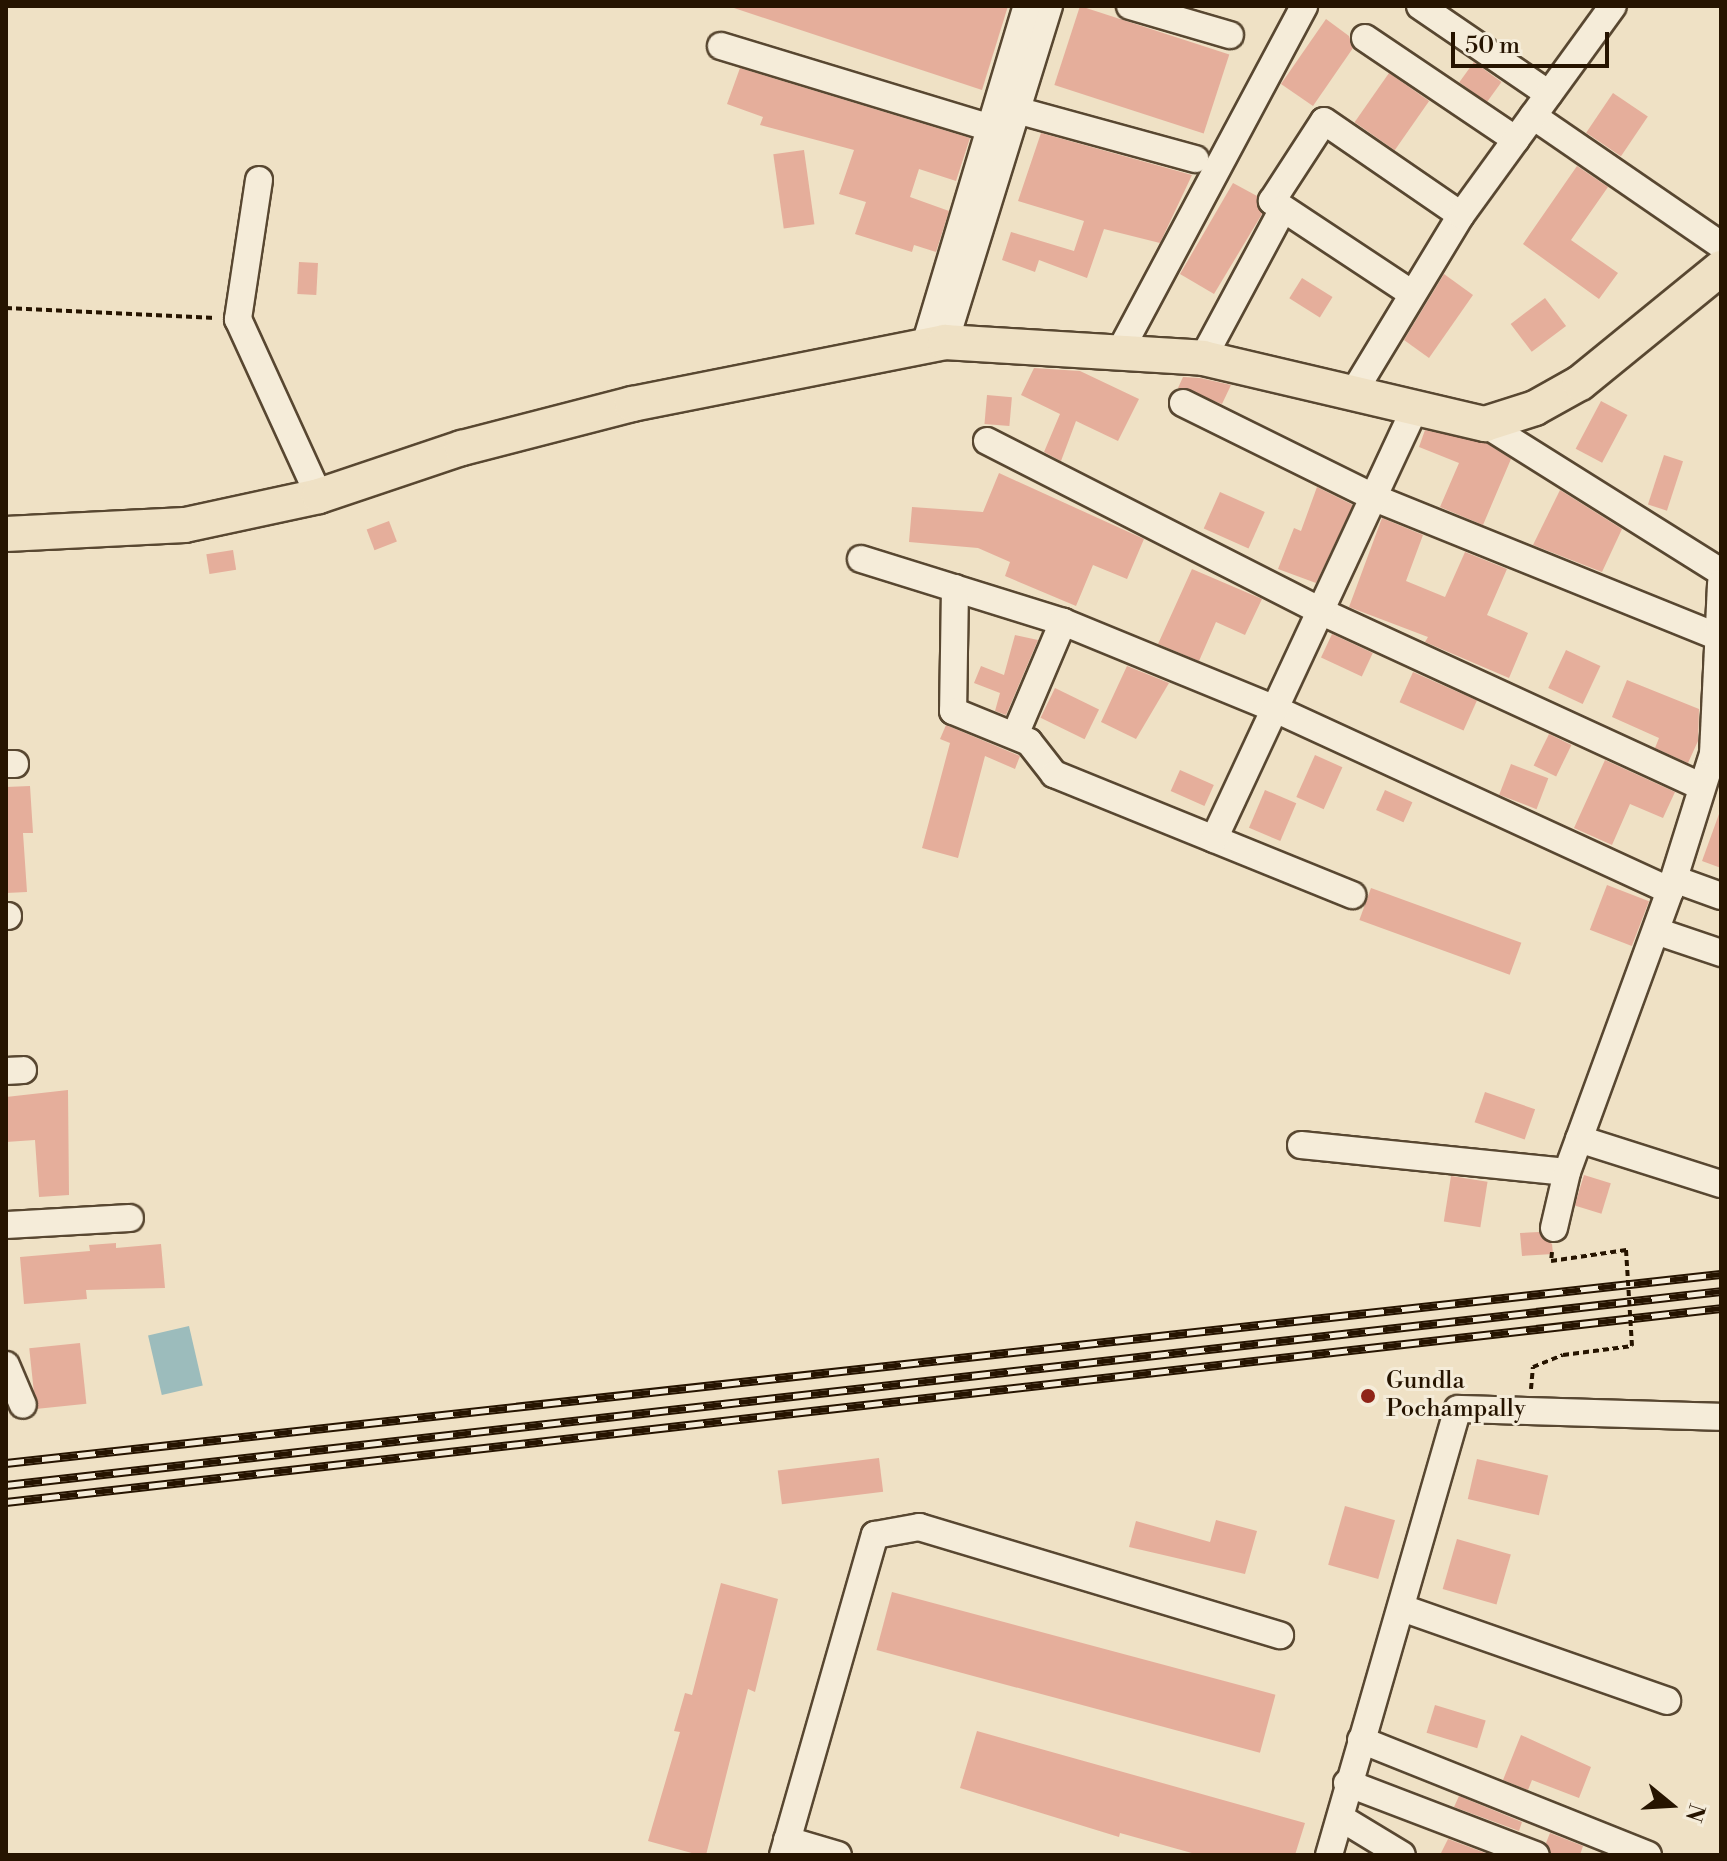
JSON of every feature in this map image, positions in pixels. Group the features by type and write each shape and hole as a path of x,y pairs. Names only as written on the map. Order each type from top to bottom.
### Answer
{"main road":[{"path":"6,534 185,525 319,496 462,448 632,404 935,344 1120,351 1203,358 1414,411 1485,424 1535,408 1580,383 1721,268"}],"street":[{"path":"935,344 991,128 1027,6"},
{"path":"935,344 1049,6"},
{"path":"1130,6 1230,35"},
{"path":"1120,351 1304,6"},
{"path":"1420,6 1549,94"},
{"path":"1352,395 1461,215 1613,6"},
{"path":"1365,38 1516,140"},
{"path":"721,46 991,128"},
{"path":"1016,110 1195,159"},
{"path":"1533,116 1721,245"},
{"path":"1411,293 1272,201 1324,121 1461,215"},
{"path":"259,180 238,319 319,496"},
{"path":"1203,358 1283,209"},
{"path":"1183,403 1377,499 1719,637"},
{"path":"1214,839 1377,499 1414,411"},
{"path":"1485,424 1721,572"},
{"path":"987,441 1322,612 1700,786"},
{"path":"861,559 1063,622 1275,709 1672,885 1721,896"},
{"path":"1554,1228 1567,1172 1672,885 1700,786 1717,755 1721,583"},
{"path":"955,588 953,711 1029,742 1054,774 1352,895"},
{"path":"1015,735 1063,622"},
{"path":"1656,931 1721,953"},
{"path":"1579,1139 1721,1184"},
{"path":"1301,1145 1567,1172"},
{"path":"6,1225 130,1218"},
{"path":"6,1365 23,1405"},
{"path":"1329,1855 1341,1818 1347,1783 1402,1608 1458,1409 1721,1417"},
{"path":"838,1855 785,1848 875,1535 919,1527 1280,1635"},
{"path":"1402,1608 1667,1701"},
{"path":"1361,1740 1597,1847 1648,1855"},
{"path":"1347,1783 1536,1855"},
{"path":"1341,1818 1402,1855"}],"path":[{"path":"6,308 238,319"},
{"path":"1528,1411 1533,1367 1563,1355 1632,1346 1626,1250 1551,1261"}],"water":[{"path":"189,1326 203,1385 162,1395 148,1335"}],"building":[{"path":"728,6 1008,6 982,90"},
{"path":"1080,6 1229,55 1204,133 1054,85"},
{"path":"1326,19 1349,36 1353,48 1313,106 1281,84"},
{"path":"1474,62 1502,82 1487,102 1459,82"},
{"path":"740,68 970,138 956,181 919,169 910,197 949,211 936,252 914,245 912,252 855,234 866,202 839,194 854,150 760,125 763,117 727,104"},
{"path":"1389,73 1429,101 1395,150 1355,122"},
{"path":"1613,93 1648,116 1621,156 1586,133"},
{"path":"1041,133 1192,175 1160,243 1104,229 1087,278 1039,260 1035,272 1002,260 1011,232 1074,251 1084,221 1018,201"},
{"path":"804,150 814,224 784,229 773,154"},
{"path":"1577,166 1608,187 1571,240 1618,273 1599,299 1523,244"},
{"path":"1233,183 1257,196 1262,214 1214,294 1180,274"},
{"path":"299,262 318,263 316,295 297,294"},
{"path":"1444,274 1473,295 1429,358 1404,340"},
{"path":"1302,278 1333,297 1320,317 1289,298"},
{"path":"1545,298 1566,326 1532,352 1511,324"},
{"path":"1034,368 1080,371 1139,399 1118,441 1076,421 1061,461 1044,452 1060,414 1021,395"},
{"path":"1183,377 1231,385 1222,404 1178,388"},
{"path":"987,395 1012,397 1009,426 984,424"},
{"path":"1601,401 1627,415 1602,463 1576,449"},
{"path":"1425,430 1486,443 1511,459 1483,525 1440,507 1459,463 1419,447"},
{"path":"1664,455 1683,461 1667,511 1648,504"},
{"path":"999,473 1144,539 1127,579 1093,565 1076,606 1005,576 1010,562 978,548 909,542 912,507 983,512"},
{"path":"1317,487 1353,505 1316,583 1278,569 1294,528 1301,531"},
{"path":"1560,490 1622,529 1602,572 1533,545"},
{"path":"1220,492 1265,512 1248,548 1204,529"},
{"path":"1382,518 1423,535 1406,581 1445,597 1465,552 1507,569 1487,615 1528,633 1509,678 1425,642 1428,637 1349,607"},
{"path":"389,521 397,542 374,550 367,530"},
{"path":"233,550 236,570 209,574 206,554"},
{"path":"1192,569 1262,599 1245,635 1216,622 1199,661 1158,644"},
{"path":"1332,634 1373,653 1362,677 1321,658"},
{"path":"1015,635 1038,640 1006,715 995,711 1000,693 974,683 981,666 1004,675"},
{"path":"1566,650 1600,666 1583,704 1548,688"},
{"path":"1127,666 1169,683 1136,739 1101,722"},
{"path":"1413,672 1477,700 1464,731 1400,702"},
{"path":"1627,680 1699,709 1698,741 1688,763 1655,748 1659,738 1612,717"},
{"path":"1055,688 1099,709 1085,739 1041,718"},
{"path":"946,725 1020,756 1015,769 985,756 958,858 922,848 950,743 940,739"},
{"path":"1549,734 1571,745 1556,776 1534,765"},
{"path":"1315,755 1342,767 1324,809 1296,797"},
{"path":"1605,760 1675,792 1663,818 1630,804 1612,845 1574,828"},
{"path":"1511,764 1548,778 1537,809 1499,795"},
{"path":"1180,770 1214,785 1204,806 1171,791"},
{"path":"30,786 33,833 23,833 27,892 6,893 6,787"},
{"path":"1265,790 1296,803 1280,841 1249,828"},
{"path":"1385,790 1412,802 1403,822 1376,810"},
{"path":"1721,815 1721,868 1702,861"},
{"path":"1607,885 1649,901 1632,946 1590,930"},
{"path":"1371,888 1521,943 1510,975 1359,920"},
{"path":"68,1090 69,1195 39,1197 35,1140 6,1142 6,1097"},
{"path":"1485,1092 1535,1109 1525,1140 1475,1122"},
{"path":"1584,1175 1611,1183 1601,1214 1575,1206"},
{"path":"1451,1176 1488,1182 1480,1227 1444,1221"},
{"path":"1539,1232 1552,1244 1553,1254 1522,1256 1520,1233"},
{"path":"116,1243 116,1248 161,1244 165,1288 86,1290 87,1299 24,1304 20,1257 90,1251 89,1245"},
{"path":"80,1343 86,1404 36,1409 29,1348"},
{"path":"879,1458 883,1492 782,1504 778,1470"},
{"path":"1477,1459 1548,1475 1539,1515 1468,1499"},
{"path":"1345,1506 1395,1520 1378,1579 1328,1565"},
{"path":"1216,1520 1257,1531 1245,1574 1129,1547 1136,1521 1210,1542"},
{"path":"1457,1539 1511,1554 1496,1604 1443,1589"},
{"path":"721,1583 778,1599 755,1692 748,1689 706,1855 699,1855 648,1841 680,1732 674,1731 685,1693 692,1695"},
{"path":"892,1592 1275,1695 1260,1753 876,1650"},
{"path":"1435,1705 1486,1720 1477,1748 1427,1733"},
{"path":"977,1731 1305,1823 1295,1855 1199,1855 1120,1833 1119,1837 960,1788"},
{"path":"1521,1735 1591,1767 1579,1798 1532,1780 1528,1790 1503,1780"},
{"path":"1459,1796 1522,1822 1519,1831 1454,1807"},
{"path":"1550,1833 1583,1846 1580,1855 1552,1855 1546,1843"},
{"path":"1448,1839 1488,1854 1440,1855"}],"railway":[{"path":"6,1463 1721,1274"},
{"path":"6,1485 1721,1291"},
{"path":"6,1502 1721,1308"}],"place":[{"name":"Gundla Pochampally","path":"1368,1396"}]}
